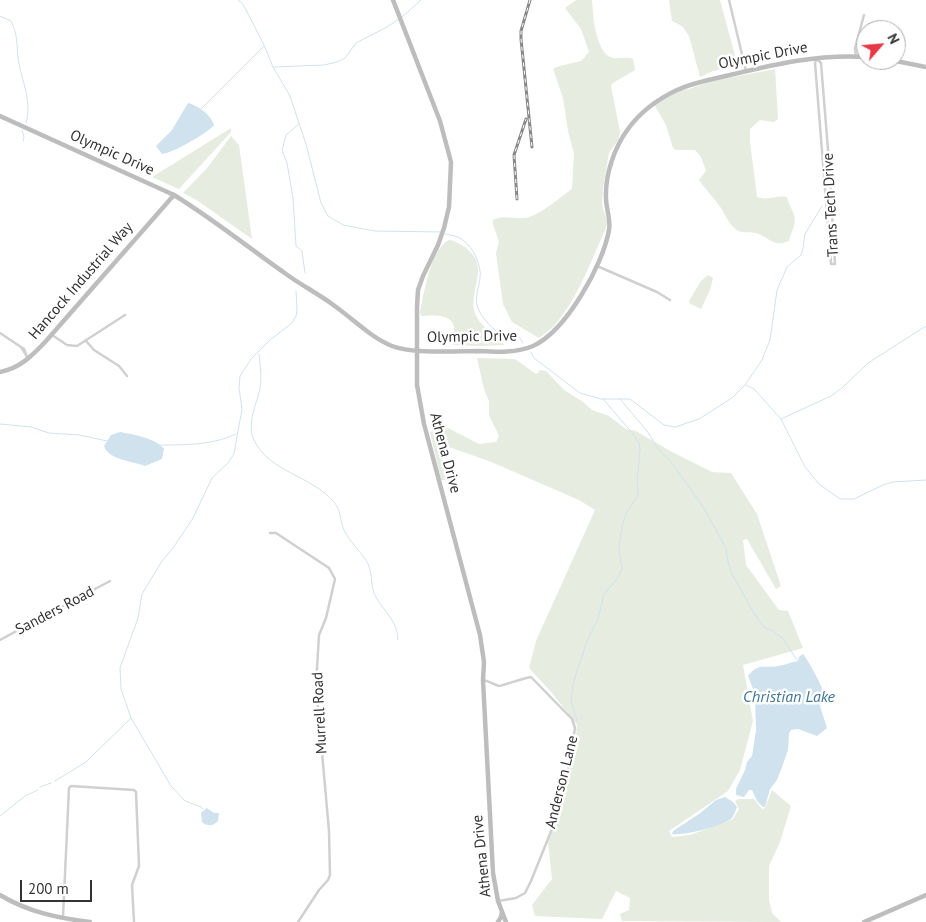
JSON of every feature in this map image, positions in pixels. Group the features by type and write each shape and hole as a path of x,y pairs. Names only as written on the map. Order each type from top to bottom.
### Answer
{"street":[{"name":"Athena Drive","path":"393,0 440,120 451,162 449,207 444,228 418,290 417,385 421,412 480,635 484,662 483,680 491,851 498,901 506,922"},
{"path":"729,0 746,71"},
{"path":"863,20 864,15"},
{"path":"856,44 856,56"},
{"name":"Olympic Drive","path":"0,116 174,195 382,341 399,348 417,350 522,350 536,345 549,336 562,323 579,299 597,266 610,226 606,203 607,186 617,146 626,131 650,106 679,89 701,81 794,60 856,56"},
{"name":"Trans Tech Drive","path":"817,59 821,63 829,162 835,264 831,264 815,64 817,59"},
{"path":"906,63 926,67"},
{"path":"824,162 829,162"},
{"name":"Hancock Industrial Way","path":"0,372 16,367 52,335 174,195"},
{"path":"826,196 832,196"},
{"path":"829,230 834,229"},
{"path":"597,266 657,292 670,300"},
{"path":"52,335 67,345 77,346 125,315"},
{"path":"0,333 24,349 27,357"},
{"path":"86,341 94,350 119,366 127,376"},
{"name":"Murrell Road","path":"270,533 276,533 330,568 335,579 326,618 319,634 316,685 329,831 330,874 328,880 319,890 298,922"},
{"name":"Sanders Road","path":"0,640 110,581"},
{"name":"Anderson Lane","path":"483,680 498,686 504,686 520,678 531,677 572,720 576,728 556,819 531,881 525,893 516,898 498,901"},
{"path":"63,918 69,788 71,786 122,789 136,792 139,866 132,886 134,922"},
{"path":"0,895 32,910 63,918 90,922"},
{"path":"864,922 926,895"},
{"path":"498,922 501,918 502,910"}],"shaded area":[{"path":"576,0 592,0 596,31 601,47 610,57 633,59 635,70 611,86 620,132 619,139 609,153 603,188 602,204 607,222 606,228 570,304 554,326 539,338 512,322 503,304 496,253 499,242 493,220 502,217 527,218 547,207 572,189 574,154 563,98 553,69 581,61 589,52 581,29 565,8"},
{"path":"669,0 720,0 737,63 735,66 713,71 700,77 689,36 682,26 672,21"},
{"path":"775,69 778,119 774,122 760,120 750,129 750,142 757,197 787,197 794,216 789,241 784,243 775,243 756,233 739,231 732,226 721,208 699,180 706,171 701,157 695,150 676,150 673,148 666,125 654,104 680,90 712,81"},
{"path":"231,128 231,132 179,189 152,177"},
{"path":"231,136 239,145 252,239 195,199 183,193 208,167"},
{"path":"449,240 466,248 477,262 478,278 473,302 474,310 479,320 505,345 454,345 450,343 454,334 454,325 451,321 442,316 421,316 420,312 424,294 433,262 442,245"},
{"path":"708,275 713,278 710,290 701,309 689,303 689,301 701,281"},
{"path":"477,358 515,359 536,374 539,370 546,371 564,390 592,410 609,416 626,429 636,431 712,472 731,473 757,514 781,586 776,589 747,539 743,540 746,565 779,610 788,611 803,648 743,665 753,721 740,770 728,791 669,831 672,837 690,835 733,819 739,809 735,801 738,799 754,799 762,809 765,808 772,790 791,806 780,842 769,866 769,900 772,913 781,922 622,921 620,914 629,910 630,898 616,891 602,919 535,916 532,905 552,879 548,843 559,811 575,748 577,725 529,668 536,641 595,510 579,500 489,461 443,445 442,460 452,480 441,480 430,432 446,427 479,444 496,442 499,436 489,415 489,401 484,389"}],"water":[{"path":"188,103 204,111 214,125 189,143 162,154 156,146 172,130"},
{"path":"120,432 144,437 161,445 164,449 162,459 145,466 110,454 104,446 111,435"},
{"name":"Christian Lake","path":"803,654 823,691 824,697 820,706 827,728 817,736 798,729 791,730 788,750 782,767 777,780 770,789 765,807 763,807 757,801 752,790 749,790 744,797 736,795 736,789 747,762 752,756 756,731 755,694 748,676 759,667 778,666 798,661 799,657"},
{"path":"725,797 737,807 732,818 703,830 672,834 673,831 716,800"},
{"path":"207,808 214,813 219,813 218,821 212,825 206,825 202,822 201,813"}],"waterway":[{"path":"238,0 243,4 273,67 290,96 306,144 321,203 328,216 343,225 375,231 440,232"},
{"path":"402,17 421,0"},
{"path":"0,16 11,21 15,32 28,108 26,123"},
{"path":"274,67 324,65 337,62 345,58 356,43 399,19"},
{"path":"201,109 264,46"},
{"path":"299,124 286,135 282,150 287,163 293,198 296,246 302,251 305,273"},
{"path":"22,130 23,141"},
{"path":"531,352 534,358 580,393 601,399 630,399 664,425 675,427 699,419 732,398 745,385 762,360 770,340 777,290 787,267 801,255 805,234 822,206"},
{"path":"445,234 463,240 476,257 480,268 477,302 484,319 504,337 511,333 520,338 523,343"},
{"path":"203,809 185,801 171,786 131,718 121,689 120,668 138,618 142,594 162,561 193,518 212,478 228,463 234,454 242,409 239,388 240,376 251,359 270,340 292,323 297,309 296,291"},
{"path":"781,419 831,396 868,363 926,326"},
{"path":"259,354 261,384 251,427 254,440 270,460 325,493 334,502 347,535 368,564 374,593 396,627 398,640"},
{"path":"746,385 754,389 781,419 805,467 819,484 840,499 854,499 893,482 926,480"},
{"path":"577,721 571,701 574,680 587,641 598,619 604,594 617,579 622,569 619,548 622,527 626,514 638,495 639,443 603,399"},
{"path":"620,399 647,431 659,450 672,463 705,510 726,548 733,576 758,620 765,628 772,630 783,639 797,660"},
{"path":"0,424 31,427 49,433 80,435 107,441"},
{"path":"161,445 209,442 236,434"},
{"path":"55,781 86,762 131,718"},
{"path":"40,787 51,783"},
{"path":"0,816 25,796 38,790"}],"railway":[{"path":"530,0 521,31 521,39 532,147"},
{"path":"517,199 514,155 526,119"}]}
